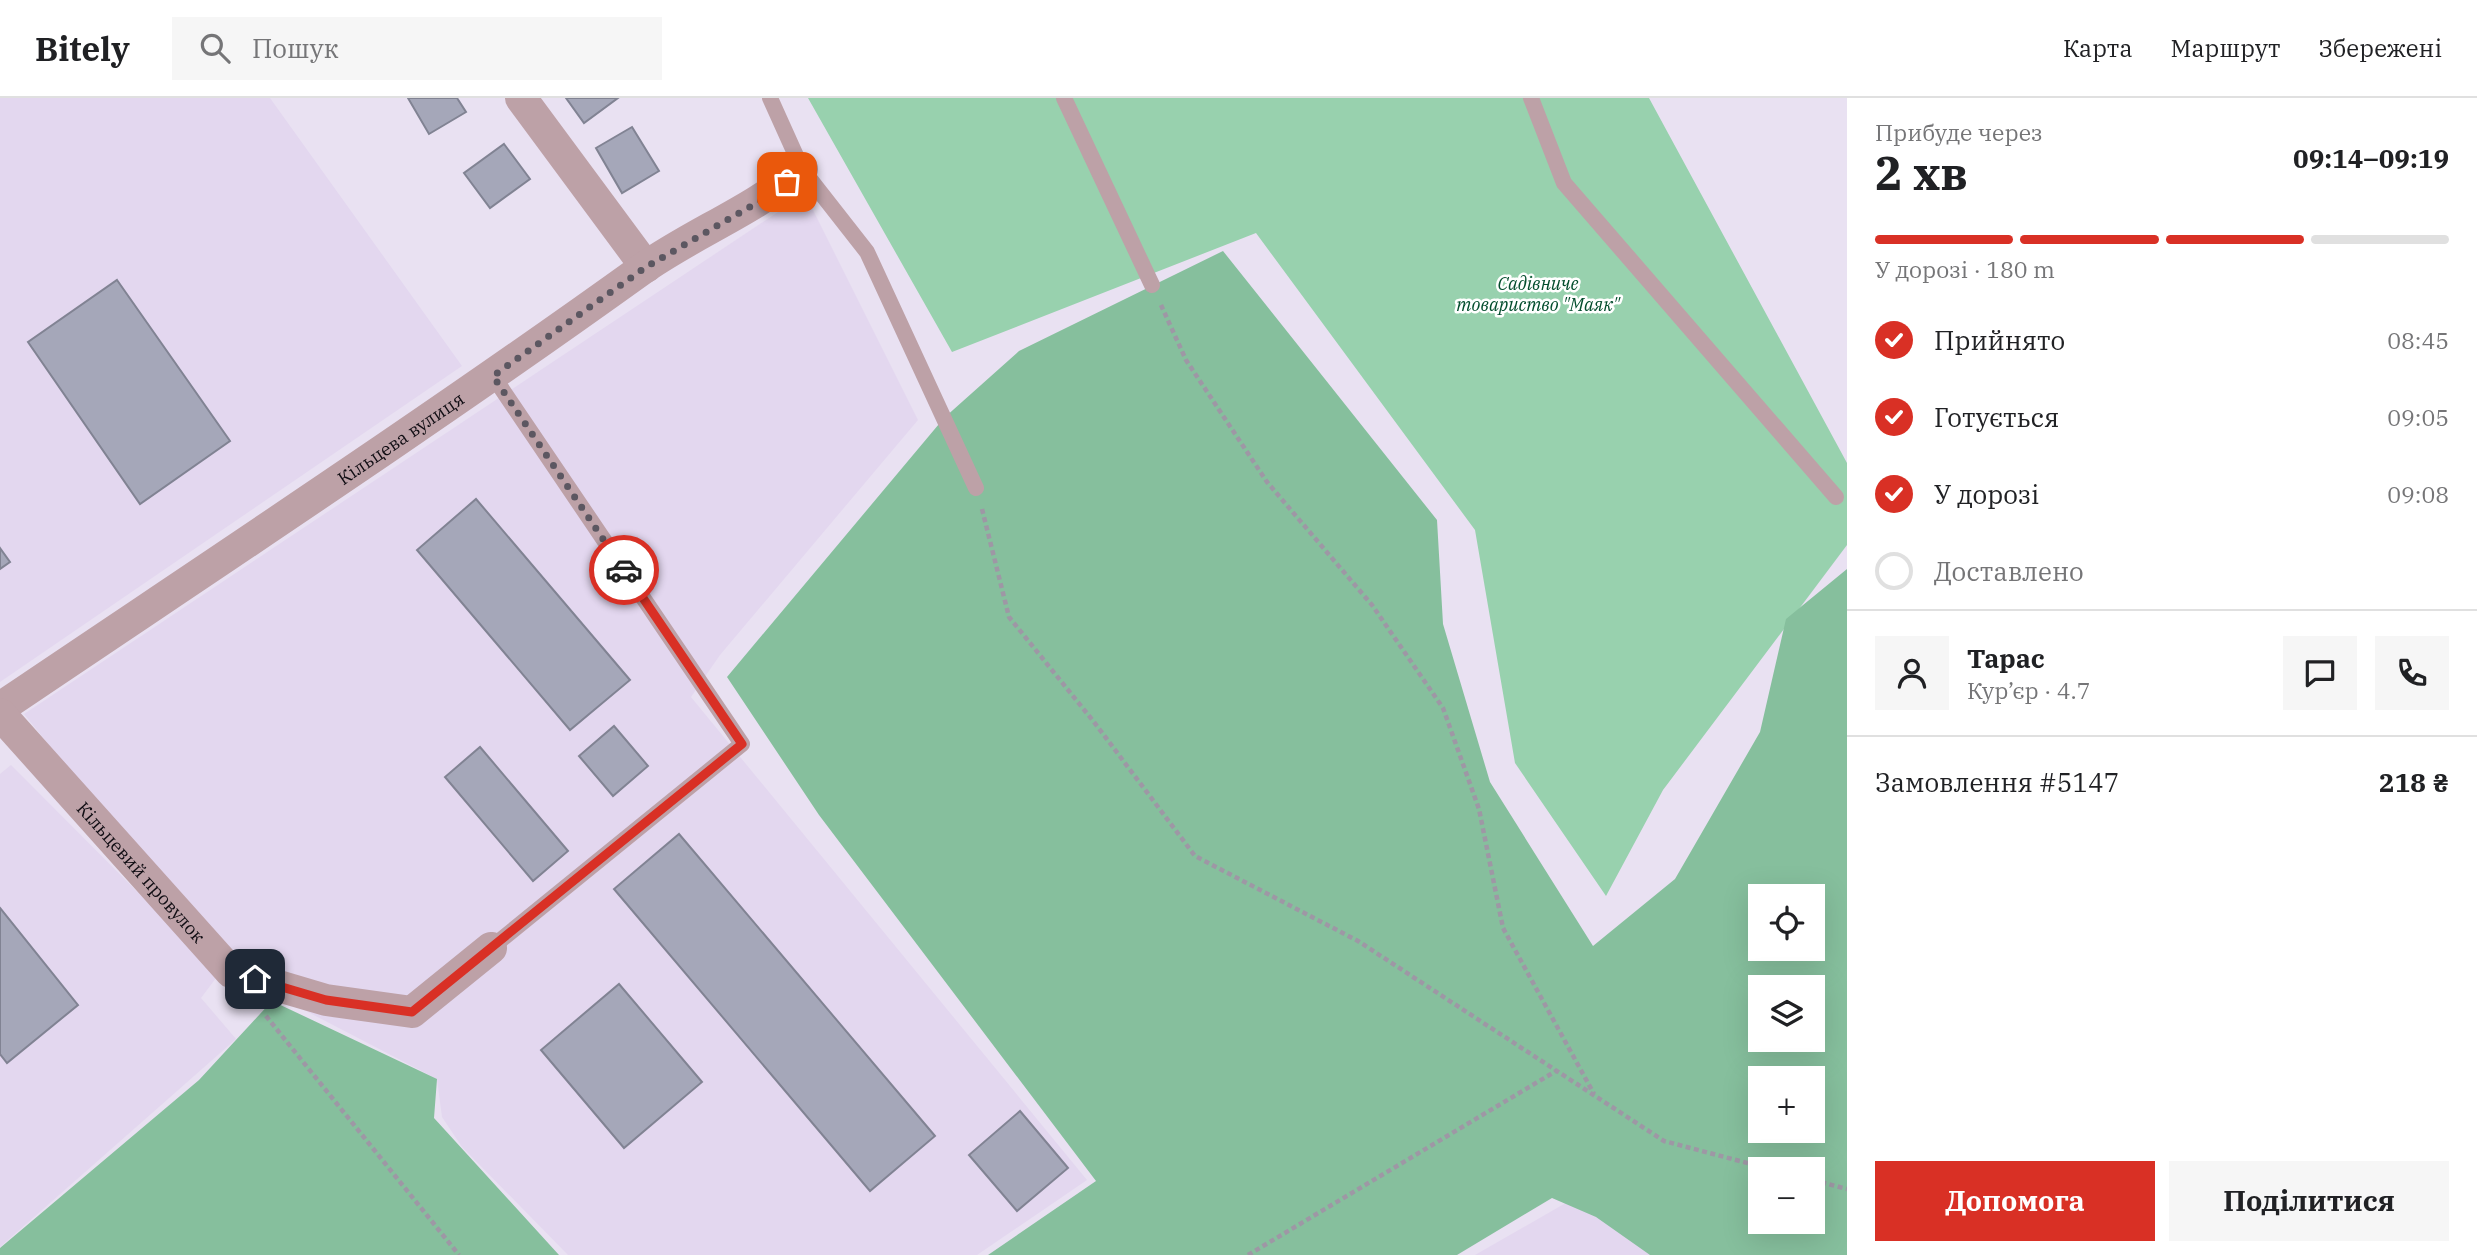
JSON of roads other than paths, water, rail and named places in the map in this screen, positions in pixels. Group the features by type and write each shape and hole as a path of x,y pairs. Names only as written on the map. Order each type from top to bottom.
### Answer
{"street":[{"path":"521,98 646,267"},
{"name":"Кільцева вулиця","path":"0,708 493,376 646,267 772,194 802,169"},
{"name":"Кільцевий провулок","path":"0,714 231,972 326,1000 412,1012 491,947"}],"lane":[{"path":"770,98 802,169 867,252 976,488"},
{"path":"1064,98 1152,285"},
{"path":"1531,98 1564,183 1836,497"},
{"path":"491,947 742,744 493,376"}],"park label":[{"name":"Садівниче товариство \"Маяк\"","path":"1538,293"}]}
